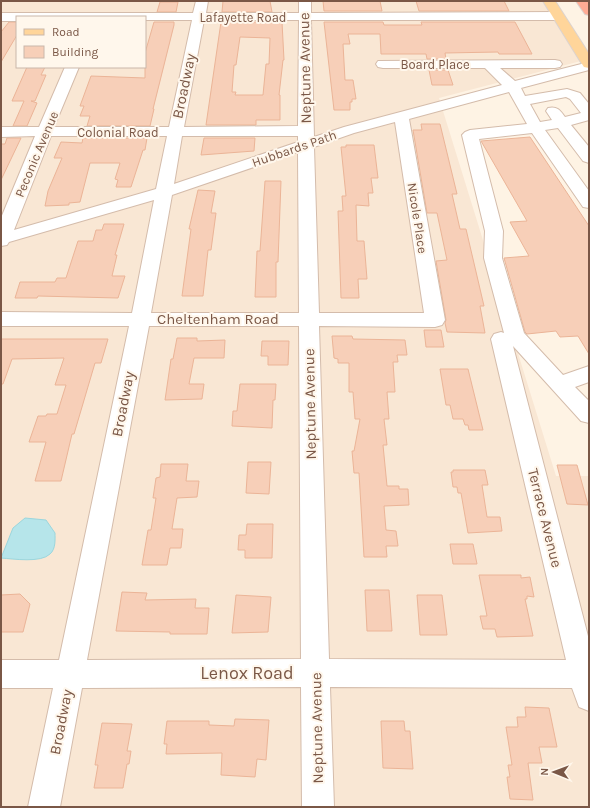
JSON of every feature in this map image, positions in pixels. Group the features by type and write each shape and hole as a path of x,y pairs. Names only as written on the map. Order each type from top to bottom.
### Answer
{"highway":[{"path":"582,1 589,11"}],"main road":[{"path":"549,1 589,65"}],"street":[{"name":"Lafayette Road","path":"24,16 200,9 305,9 557,16"},
{"name":"Broadway","path":"44,807 200,9"},
{"name":"Neptune Avenue","path":"305,9 308,319 318,807"},
{"name":"Lafayette Road","path":"1,17 16,16"},
{"name":"Board Place","path":"383,64 555,64"},
{"name":"Board Place","path":"488,64 513,87 536,128 589,203"},
{"name":"Hubbards Path","path":"1,240 164,192 306,138 349,130 513,87 589,65"},
{"name":"Peconic Avenue","path":"1,240 72,68"},
{"path":"522,101 567,93 575,96 589,115 536,128 470,135 494,232 493,258 515,335 589,415"},
{"path":"542,97 589,158"},
{"name":"Nicole Place","path":"401,116 435,320"},
{"name":"Colonial Road","path":"1,132 175,132 306,138"},
{"name":"Cheltenham Road","path":"1,319 435,320"},
{"name":"Terrace Avenue","path":"500,339 587,682"},
{"path":"559,384 589,374"},
{"name":"Lenox Road","path":"1,674 316,673 587,682"}],"shaded area":[{"path":"1,1 545,1 581,61 439,98 556,476 589,476 589,807 1,807"}],"water":[{"path":"25,518 46,520 55,533 55,544 52,552 46,557 40,559 20,560 1,558 13,528"}],"building":[{"path":"223,1 270,1 272,12 222,12"},
{"path":"323,1 380,1 382,11 324,11"},
{"path":"416,1 504,1 509,11 419,11"},
{"path":"160,2 178,2 176,12 157,12"},
{"path":"9,22 16,22 16,37 1,62 1,32"},
{"path":"154,22 174,22 150,126 87,126 90,116 80,116 84,106 80,106 91,76 145,78 146,50"},
{"path":"221,22 282,22 284,60 279,95 280,120 256,120 256,125 206,125","holes":["240,37 270,38 269,64 266,64 263,95 235,95 236,92 232,92 234,65 236,65"]},
{"path":"324,22 383,22 384,25 422,25 421,22 515,22 532,54 499,54 498,52 445,53 446,59 427,59 426,54 381,54 380,34 348,34 350,44 343,44 345,80 353,80 356,99 352,99 352,102 350,102 350,110 334,110"},
{"path":"27,68 44,68 41,75 46,75 35,101 31,101 37,103 27,126 13,126 24,101 12,101"},
{"path":"429,70 448,70 453,85 432,85"},
{"path":"421,124 440,124 457,194 452,194 460,229 466,229 484,306 480,306 485,333 447,332 436,261 447,260 437,213 427,213 413,130 422,130"},
{"path":"530,137 589,226 589,354 578,336 560,337 556,331 527,334 525,332 504,258 529,256 510,222 527,221 481,141"},
{"path":"7,138 21,138 1,180 1,144 5,144"},
{"path":"83,138 147,138 145,150 143,150 131,187 116,187 118,180 115,179 120,163 90,163 80,202 69,203 69,205 45,206 48,191 62,158 54,158 61,142 82,143"},
{"path":"204,138 255,138 254,151 201,155"},
{"path":"346,145 374,145 378,178 371,178 373,193 368,193 369,206 356,205 357,241 364,241 367,279 358,279 359,298 341,298 338,211 343,211 342,196 346,196 341,147 346,147"},
{"path":"265,181 281,181 278,262 276,262 276,297 255,297 257,251 260,251"},
{"path":"198,190 215,191 211,213 216,213 211,250 208,250 203,296 182,296 191,229 189,229"},
{"path":"104,224 124,224 115,255 117,255 112,276 125,276 118,298 38,296 37,298 15,298 20,282 55,282 57,278 66,278 78,241 93,241 96,230 102,230"},
{"path":"424,330 441,330 444,347 426,347"},
{"path":"332,336 352,336 353,339 405,340 407,355 397,355 398,362 393,362 395,392 387,392 389,419 384,419 387,445 383,445 387,486 399,486 399,489 408,489 409,505 384,506 386,530 396,531 398,546 386,546 387,557 364,557 359,473 354,473 352,451 354,451 360,419 355,419 353,392 349,392 349,363 338,363 338,359 334,358"},
{"path":"177,338 197,338 197,341 225,340 224,358 194,358 189,384 204,384 202,399 165,400 171,359 173,359"},
{"path":"1,339 108,339 101,363 95,363 74,434 72,434 61,481 35,481 46,442 29,442 38,416 57,414 66,385 55,385 64,358 12,359 3,384 1,384"},
{"path":"262,341 289,341 288,365 268,365 268,356 261,356"},
{"path":"440,369 468,369 483,430 469,430 468,425 465,425 463,419 453,419 450,405 446,405"},
{"path":"240,384 276,384 275,400 273,400 272,428 232,426 233,411 237,411"},
{"path":"248,462 271,462 269,494 246,493"},
{"path":"161,464 188,464 186,481 199,481 197,497 177,498 172,529 183,529 181,548 170,548 167,565 142,565 148,530 151,530 156,498 153,498 156,478 160,477"},
{"path":"557,465 577,465 588,505 567,504"},
{"path":"453,470 485,470 488,485 482,485 487,517 500,517 502,531 468,533 461,493 458,493 457,487 453,487 451,472 453,472"},
{"path":"247,524 273,524 272,558 245,558 245,550 238,550 239,535 246,535"},
{"path":"450,544 473,544 477,564 453,564"},
{"path":"479,575 521,575 521,578 530,577 534,597 527,596 527,599 525,599 533,636 497,637 495,629 483,629 480,616 487,616"},
{"path":"365,590 389,590 392,631 367,631"},
{"path":"122,592 147,593 145,600 196,599 195,608 209,608 207,634 170,634 170,632 116,631"},
{"path":"20,594 30,604 23,632 1,632 1,595"},
{"path":"236,595 271,597 268,632 232,633"},
{"path":"417,595 442,595 447,635 420,635"},
{"path":"525,707 549,708 557,747 539,747 542,763 528,763 533,800 510,799 507,777 510,777 508,765 512,765 506,727 518,727 517,717 526,717"},
{"path":"235,719 269,720 266,760 257,759 255,777 221,775 222,753 166,754 167,744 164,744 167,721 209,721 209,725 234,726"},
{"path":"381,721 404,721 405,731 410,731 413,769 383,768"},
{"path":"102,723 132,724 127,751 131,751 123,788 94,788 98,765 95,765"}]}
